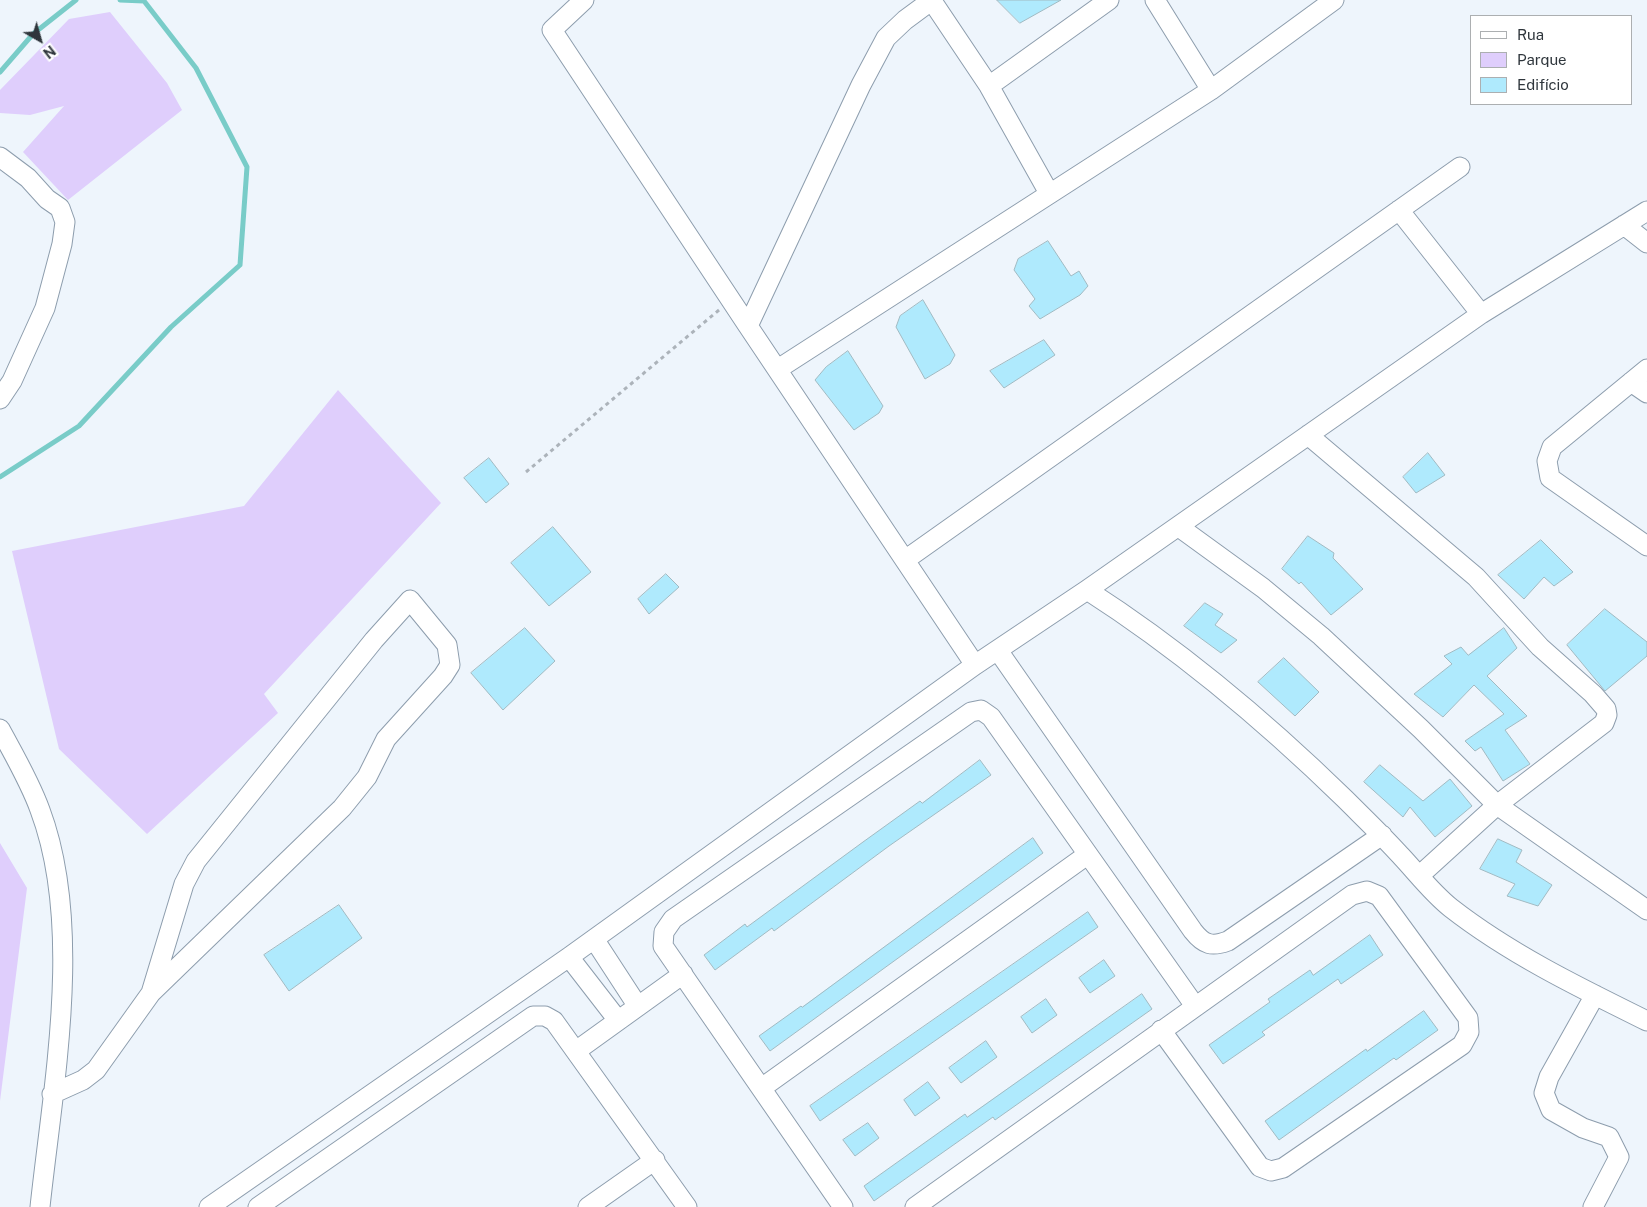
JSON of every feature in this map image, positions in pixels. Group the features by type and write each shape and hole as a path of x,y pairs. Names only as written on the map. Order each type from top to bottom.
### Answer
{"street":[{"path":"584,0 552,30 976,665"},
{"path":"748,326 861,85 886,38 932,0 989,86 1049,193"},
{"path":"989,86 1108,0"},
{"path":"1155,0 1212,90"},
{"path":"778,370 1049,193 1212,90 1334,0"},
{"path":"0,157 28,178 47,199 60,208 65,222 62,244 45,308 12,381 0,399"},
{"path":"906,560 1460,167"},
{"path":"1399,210 1481,314"},
{"path":"209,1207 569,957 976,665 999,652 1179,527 1481,314 1647,211"},
{"path":"1624,225 1647,242"},
{"path":"1647,369 1552,447 1547,461 1550,478 1647,546"},
{"path":"1631,382 1647,393"},
{"path":"1308,435 1476,577 1518,625 1593,694 1606,709 1607,715 1604,723 1497,805 1418,876"},
{"path":"1179,527 1263,588 1321,636 1421,729 1497,805 1647,910"},
{"path":"1087,590 1123,613 1240,701 1285,740 1382,835 1418,876 1449,906 1487,934 1595,995 1647,1021"},
{"path":"52,1094 83,1080 96,1070 151,993 342,808 367,776 386,739 443,676 450,665 447,645 410,600 374,640 196,861 184,884 151,993"},
{"path":"999,652 1193,931 1200,940 1208,945 1216,945 1228,941 1382,835"},
{"path":"843,1207 763,1087 663,946 664,932 673,919 971,712 981,710 991,717 1195,1006"},
{"path":"0,729 40,810 58,881 62,931 62,975 40,1207"},
{"path":"763,1087 1088,855"},
{"path":"915,1207 1161,1030 1352,895 1367,891 1378,896 1468,1018 1469,1032 1462,1045 1283,1168 1271,1171 1260,1167 1161,1030"},
{"path":"594,939 637,1005"},
{"path":"569,957 617,1020"},
{"path":"576,1051 637,1005 683,974"},
{"path":"1593,1207 1619,1157 1608,1137 1583,1128 1551,1110 1544,1093 1549,1077 1595,995"},
{"path":"258,1207 533,1016 545,1016 554,1021 687,1207"},
{"path":"588,1207 655,1160"}],"path":[{"path":"526,472 731,300"}],"green space":[{"path":"110,12 167,83 182,110 68,200 23,152 64,106 30,115 0,113 0,90 69,19"},
{"path":"338,390 441,503 264,694 278,713 147,834 59,749 12,551 244,506"},
{"path":"0,843 27,888 0,1101"}],"building":[{"path":"997,0 1061,0 1020,23"},
{"path":"1048,241 1071,276 1079,271 1088,286 1080,295 1040,319 1029,306 1035,299 1014,270 1018,259"},
{"path":"923,300 955,355 950,364 925,379 896,327 900,316"},
{"path":"1044,340 1055,355 1004,388 990,371"},
{"path":"848,351 883,406 879,413 854,430 815,380 826,367"},
{"path":"1428,453 1445,475 1416,493 1403,477"},
{"path":"489,458 509,484 486,503 464,478"},
{"path":"553,527 591,572 549,606 511,563"},
{"path":"1308,536 1334,553 1333,558 1363,589 1331,615 1301,582 1299,584 1282,569"},
{"path":"1541,540 1573,572 1554,586 1544,577 1524,599 1498,575"},
{"path":"666,574 679,587 649,614 638,599"},
{"path":"1205,603 1223,614 1215,625 1237,640 1221,653 1184,626"},
{"path":"1605,609 1647,642 1647,656 1605,691 1567,645"},
{"path":"525,628 555,661 503,710 471,673"},
{"path":"1504,628 1517,648 1487,676 1527,716 1505,730 1530,764 1503,781 1481,747 1475,751 1465,741 1504,714 1474,685 1443,717 1414,694 1452,664 1444,656 1461,647 1468,655"},
{"path":"1284,658 1319,692 1295,716 1258,682"},
{"path":"980,760 991,775 889,846 774,931 772,928 715,970 704,955 745,924 747,927 920,801 922,803"},
{"path":"1380,765 1423,801 1450,779 1472,806 1435,837 1410,807 1403,817 1364,782"},
{"path":"1033,838 1043,853 770,1051 759,1036 802,1007"},
{"path":"1498,839 1522,850 1516,862 1552,885 1538,906 1507,896 1515,884 1480,869"},
{"path":"339,905 362,938 289,991 264,955"},
{"path":"1088,912 1098,927 820,1121 810,1106"},
{"path":"1370,935 1383,955 1341,984 1338,979 1262,1032 1265,1035 1223,1064 1209,1045 1270,1002 1268,999 1310,970 1313,975"},
{"path":"1104,960 1115,976 1090,993 1079,978"},
{"path":"1142,994 1152,1009 995,1120 993,1117 874,1201 864,1186 965,1114 967,1117"},
{"path":"1046,999 1057,1015 1032,1033 1021,1017"},
{"path":"1424,1011 1438,1030 1396,1060 1394,1058 1279,1140 1265,1121 1366,1049 1367,1051"},
{"path":"986,1041 997,1057 961,1083 949,1068"},
{"path":"928,1082 940,1098 915,1116 904,1100"},
{"path":"868,1123 879,1138 855,1156 843,1140"}],"waterway":[{"path":"0,72 33,34 76,0"},
{"path":"0,477 79,426 171,327 240,265 247,167 196,68 144,1 120,0"}]}
